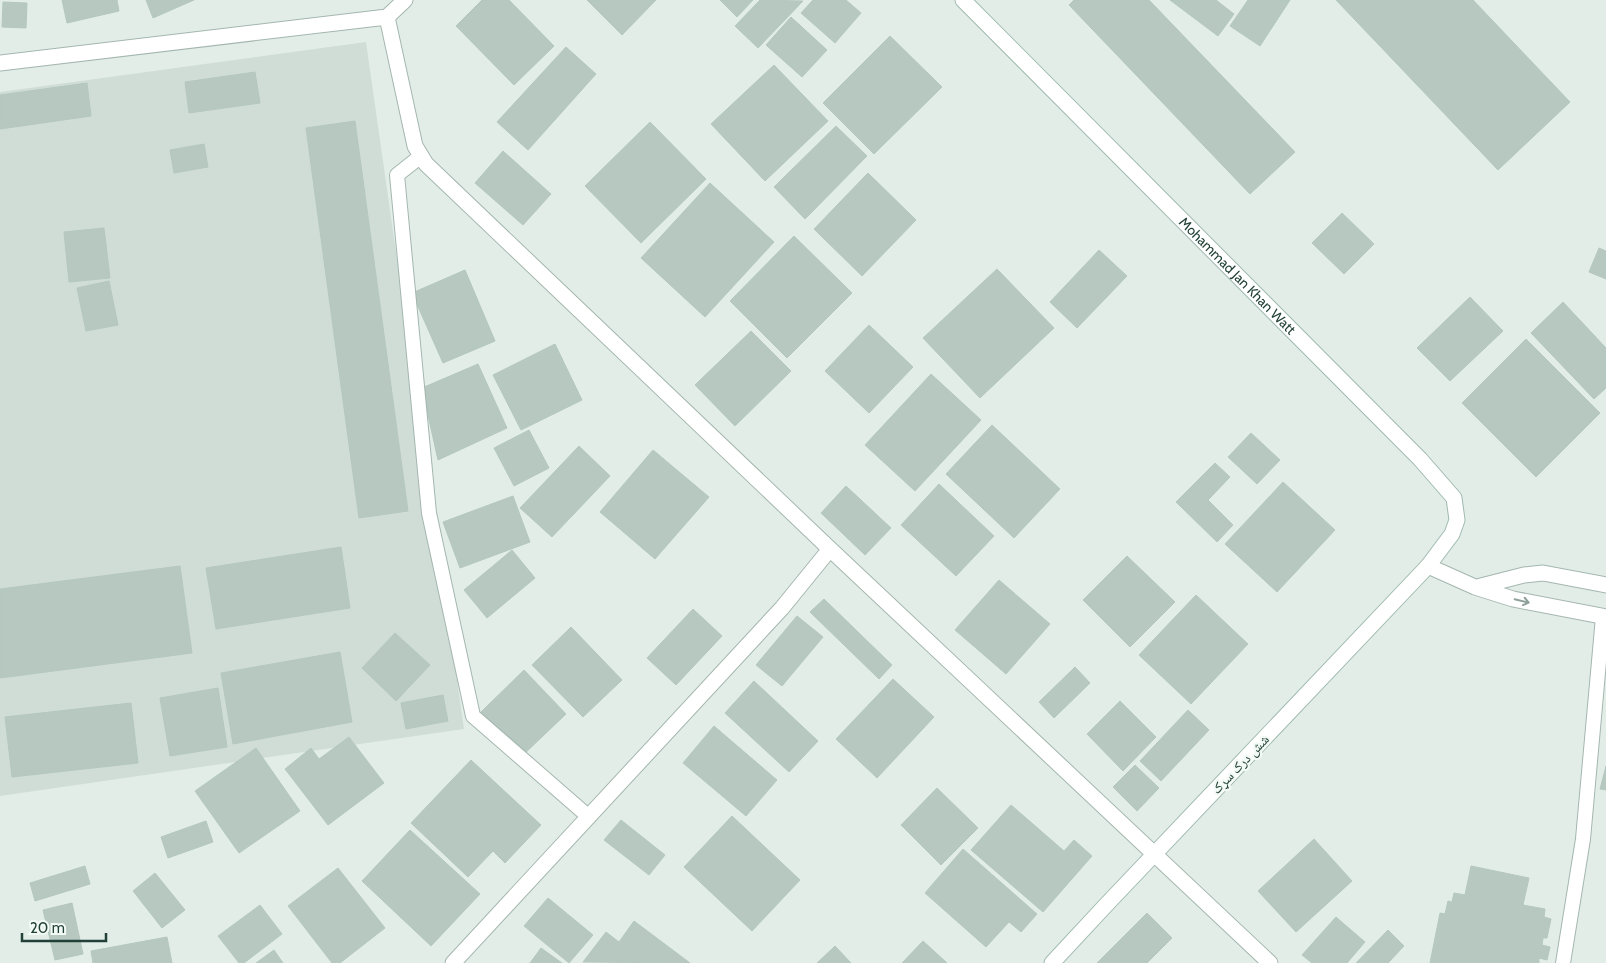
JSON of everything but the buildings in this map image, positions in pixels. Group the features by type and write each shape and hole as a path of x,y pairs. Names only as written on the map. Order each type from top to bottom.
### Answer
{"street":[{"path":"0,63 388,17 405,0"},
{"name":"Mohammad Jan Khan Watt","path":"964,0 1420,459 1454,498 1457,520 1452,534 1428,566"},
{"path":"388,17 415,146 426,164 830,549 1270,963"},
{"path":"453,963 782,608 830,549"},
{"path":"1428,566 1475,587 1520,601 1604,617"},
{"name":"شش درک سړک","path":"1052,963 1428,566"},
{"path":"1475,587 1543,572 1606,585"}],"lane":[{"path":"421,156 397,175 406,283 429,513 473,716 589,817"},
{"path":"1563,963 1583,840 1604,617"}],"shaded area":[{"path":"366,42 464,729 0,796 0,92"}]}
